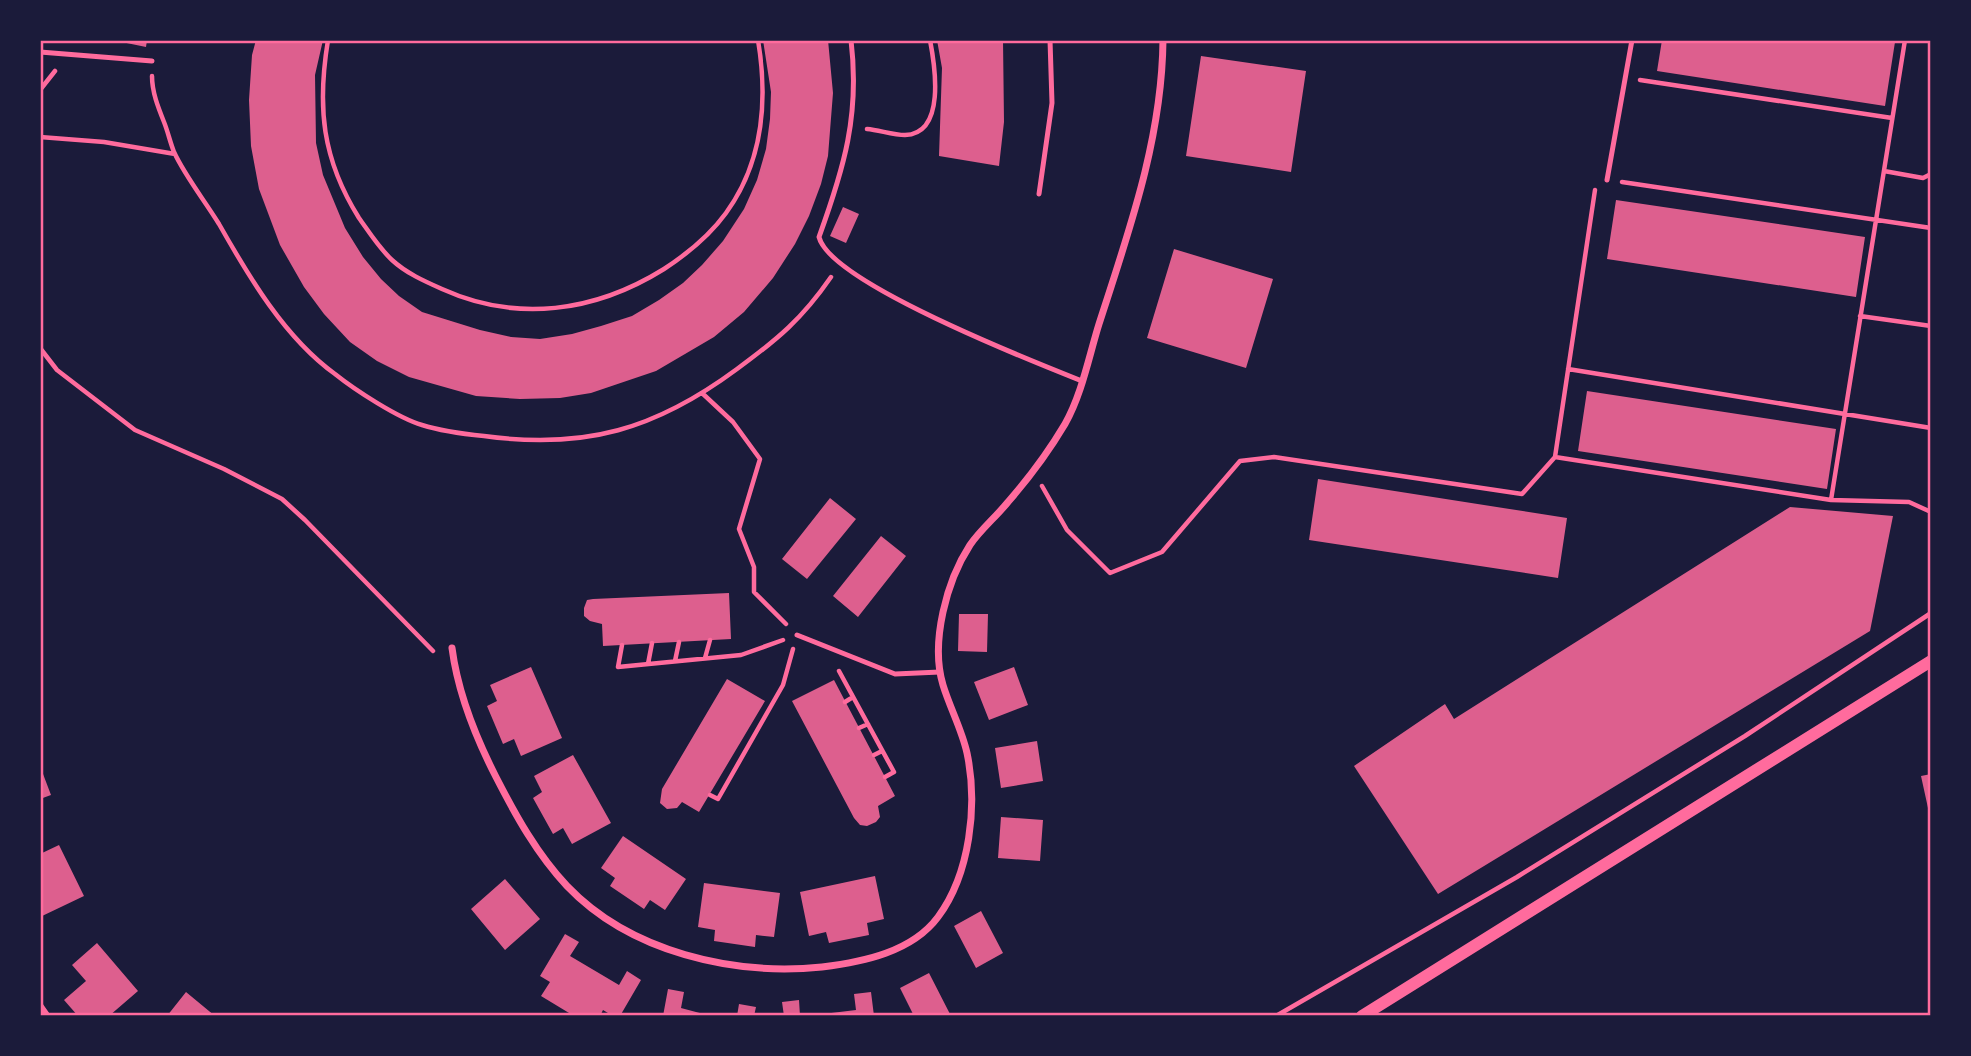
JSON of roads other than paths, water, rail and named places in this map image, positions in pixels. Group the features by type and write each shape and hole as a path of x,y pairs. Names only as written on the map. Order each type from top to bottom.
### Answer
{"street":[{"path":"453,648 456,675 476,733 511,806 544,859 578,896 621,928 677,952 726,963 775,968 806,968 862,960 912,941 927,930 940,915 955,889 968,835 971,780 967,751 940,672 938,651 942,616 952,581 970,546 1034,471 1067,420 1082,382 1149,161 1163,78 1163,40"},
{"path":"1362,1016 1931,661"},
{"path":"40,1006 47,1016"}],"lane":[{"path":"851,40 854,91 852,126 842,171 819,237 821,246 839,264 925,313 983,341 1082,382"},
{"path":"1039,194 1052,103 1050,40"},
{"path":"1607,180 1632,40"},
{"path":"40,52 152,61"},
{"path":"797,635 895,674 940,672"}]}
